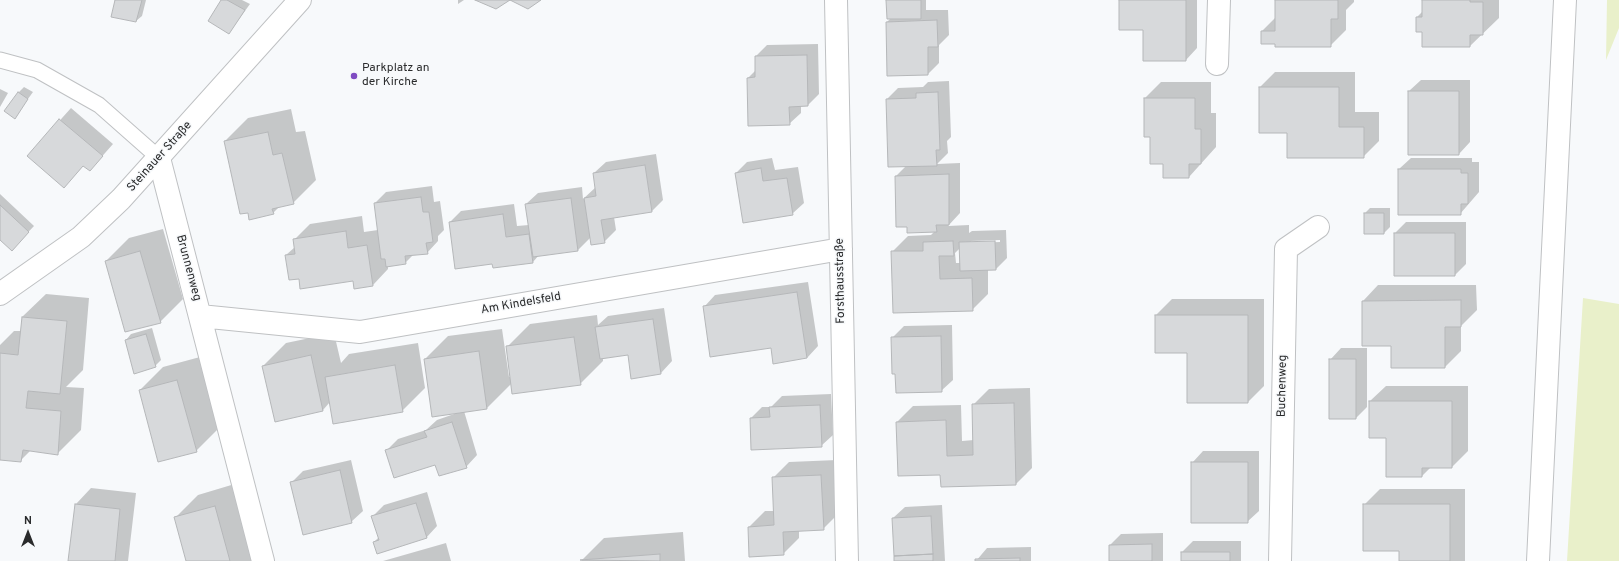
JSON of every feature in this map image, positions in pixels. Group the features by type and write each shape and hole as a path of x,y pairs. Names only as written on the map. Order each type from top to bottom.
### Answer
{"street":[{"name":"Steinauer Straße","path":"0,294 81,237 121,199 300,0"},
{"name":"Forsthausstraße","path":"836,0 847,561"},
{"path":"1217,64 1219,0"},
{"path":"1538,561 1565,0"},
{"name":"Brunnenweg","path":"159,158 263,561"},
{"name":"Buchenweg","path":"1280,561 1286,249 1318,227"},
{"name":"Am Kindelsfeld","path":"200,316 360,332 841,249"}],"lane":[{"path":"0,60 37,70 99,105 159,158"}],"green space":[{"path":"1607,0 1619,0 1619,28 1606,60"},
{"path":"1583,298 1619,304 1619,561 1567,561"}],"building":[{"path":"115,0 142,0 136,22 111,17"},
{"path":"221,0 227,0 245,10 229,34 208,21"},
{"path":"475,0 510,0 496,9"},
{"path":"510,0 541,0 528,9"},
{"path":"886,0 921,0 921,19 887,19"},
{"path":"1119,0 1186,0 1186,61 1143,61 1143,30 1119,30"},
{"path":"1275,0 1338,0 1338,19 1331,19 1331,47 1275,47 1275,44 1261,44 1261,31 1275,31"},
{"path":"1422,0 1470,0 1470,2 1483,2 1483,35 1470,35 1470,47 1422,47 1422,32 1416,32 1416,17 1422,17"},
{"path":"937,20 938,47 928,47 928,75 887,76 886,22"},
{"path":"807,55 808,106 789,107 790,125 748,126 747,78 755,77 755,56"},
{"path":"1259,87 1339,87 1339,127 1364,127 1364,158 1287,158 1287,133 1259,133"},
{"path":"1408,91 1459,91 1459,155 1408,155"},
{"path":"18,92 28,99 15,119 4,111"},
{"path":"938,92 940,150 936,150 937,166 888,167 886,99 916,98 916,93"},
{"path":"1144,98 1195,98 1195,129 1201,129 1201,164 1189,164 1189,178 1163,178 1163,164 1150,164 1150,137 1144,137"},
{"path":"59,119 103,156 90,171 83,166 64,188 27,156"},
{"path":"268,132 273,155 282,153 294,204 272,209 274,214 249,220 248,213 240,214 224,141"},
{"path":"645,165 652,212 601,220 605,243 591,245 584,198 596,196 593,173"},
{"path":"761,168 763,181 787,178 793,215 743,223 735,173"},
{"path":"1398,169 1461,169 1461,173 1468,173 1468,204 1461,204 1461,215 1398,215"},
{"path":"949,174 949,225 936,225 937,232 907,233 907,227 896,227 895,176"},
{"path":"421,197 423,212 429,212 433,242 426,243 428,254 405,256 406,264 386,267 385,259 381,259 374,203"},
{"path":"571,198 578,251 533,257 525,204"},
{"path":"0,205 29,232 12,251 0,240"},
{"path":"1364,213 1384,213 1384,234 1364,234"},
{"path":"503,214 506,237 529,234 533,263 493,268 492,264 455,269 449,222"},
{"path":"346,231 348,248 367,245 373,286 354,289 353,281 300,289 299,279 289,280 285,255 295,254 293,239"},
{"path":"1394,233 1455,233 1455,276 1394,276"},
{"path":"953,241 954,256 939,256 940,279 972,278 973,311 893,313 891,251 923,251 923,242"},
{"path":"995,241 996,270 960,271 959,242"},
{"path":"140,251 161,323 125,332 105,261"},
{"path":"797,292 807,358 773,364 771,348 710,357 703,306"},
{"path":"1461,300 1461,327 1445,327 1445,368 1391,368 1391,346 1362,346 1362,301"},
{"path":"1155,315 1248,315 1248,403 1187,403 1187,353 1155,353"},
{"path":"22,317 67,321 60,394 28,391 26,408 61,411 58,455 23,450 21,462 0,460 0,353 18,355"},
{"path":"653,319 661,374 631,379 628,355 600,359 595,327"},
{"path":"146,334 156,367 134,374 125,340"},
{"path":"941,336 942,392 896,393 895,374 892,374 891,337"},
{"path":"574,337 581,385 512,394 506,346"},
{"path":"479,351 487,409 432,417 424,359"},
{"path":"311,355 323,411 275,422 262,366"},
{"path":"1329,359 1356,359 1356,419 1329,419"},
{"path":"395,365 403,412 333,424 325,377"},
{"path":"177,380 197,452 158,462 139,390"},
{"path":"1369,401 1452,401 1452,468 1422,468 1422,477 1386,477 1386,438 1369,438"},
{"path":"1014,403 1016,485 941,487 940,475 898,476 896,422 946,420 947,456 973,455 972,404"},
{"path":"820,405 822,447 751,450 750,418 770,417 769,407"},
{"path":"452,422 467,468 439,476 435,465 394,478 385,450 427,437 424,431"},
{"path":"1191,462 1248,462 1248,523 1191,523"},
{"path":"340,470 352,523 303,535 290,482"},
{"path":"821,475 824,530 783,532 784,555 749,557 748,527 774,525 772,477"},
{"path":"416,503 427,538 377,554 373,542 379,540 371,516"},
{"path":"75,504 120,509 115,561 68,561"},
{"path":"1363,504 1450,504 1450,561 1399,561 1399,551 1363,551"},
{"path":"215,506 230,561 186,561 174,517"},
{"path":"931,516 933,554 894,556 892,518"},
{"path":"1152,544 1152,561 1109,561 1109,545"},
{"path":"1181,552 1230,552 1230,561 1181,561"},
{"path":"660,554 660,561 580,560"},
{"path":"933,554 933,561 894,561 894,556"},
{"path":"1020,558 1020,561 975,561 975,559"}],"place":[{"name":"Parkplatz an der Kirche","path":"354,76"}]}
